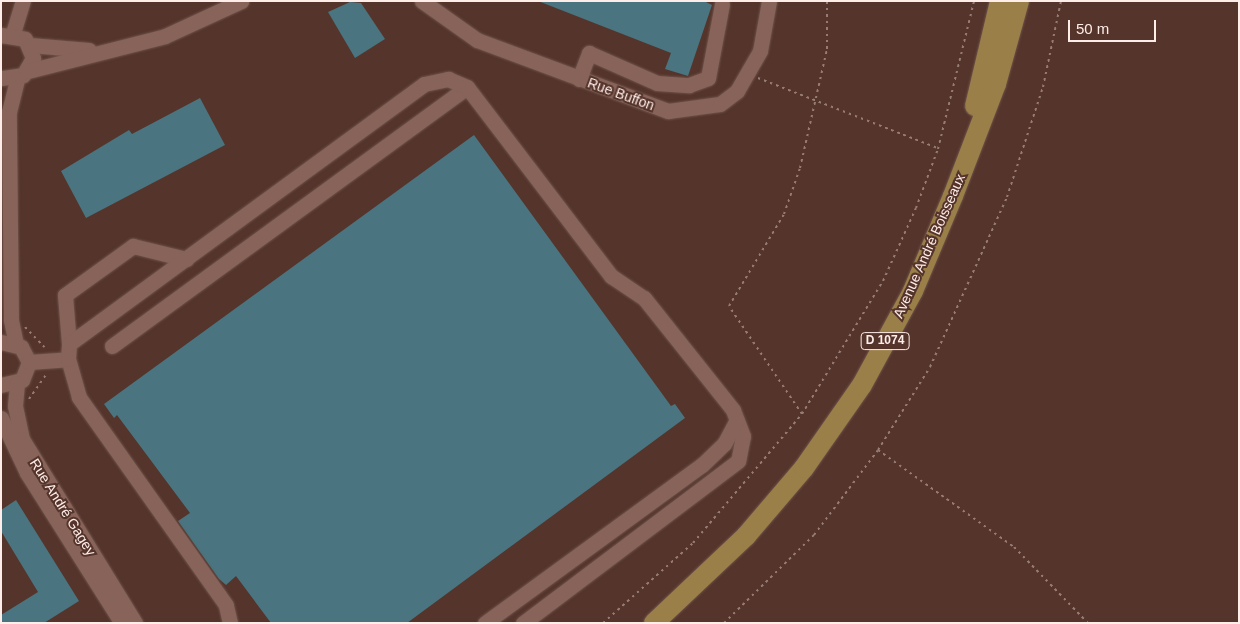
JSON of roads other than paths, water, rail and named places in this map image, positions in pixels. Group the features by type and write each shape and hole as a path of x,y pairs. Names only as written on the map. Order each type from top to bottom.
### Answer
{"main road":[{"name":"Avenue André Boisseaux","path":"640,623 747,520 809,445 862,366 941,210 980,92 1000,1"},
{"name":"Avenue André Boisseaux","path":"654,623 746,536 804,468 862,385 913,291 953,196 996,84 1020,1"}],"street":[{"path":"23,1 7,34 30,45 108,51"},
{"path":"1,78 23,75 165,36 241,1"},
{"name":"Rue Buffon","path":"422,1 477,40 668,111 695,111 720,104 750,73 760,51 769,1"},
{"path":"579,78 589,53 657,83 689,86 708,78 722,4"},
{"path":"28,362 9,343 11,320 9,112 23,75 33,58 30,45"},
{"path":"28,362 69,352 186,259 424,84 448,79 467,87 611,276 644,298 737,420 743,436 738,461 524,623"},
{"path":"112,346 467,87"},
{"path":"186,259 132,246 65,295 69,352 79,397 226,605 230,623"},
{"path":"1,385 17,383 26,374 28,362"},
{"name":"Rue André Gagey","path":"17,383 15,406 22,438 135,623"},
{"name":"Rue André Gagey","path":"1,418 26,473 122,623"},
{"path":"485,623 702,464 724,444 737,420"}]}
